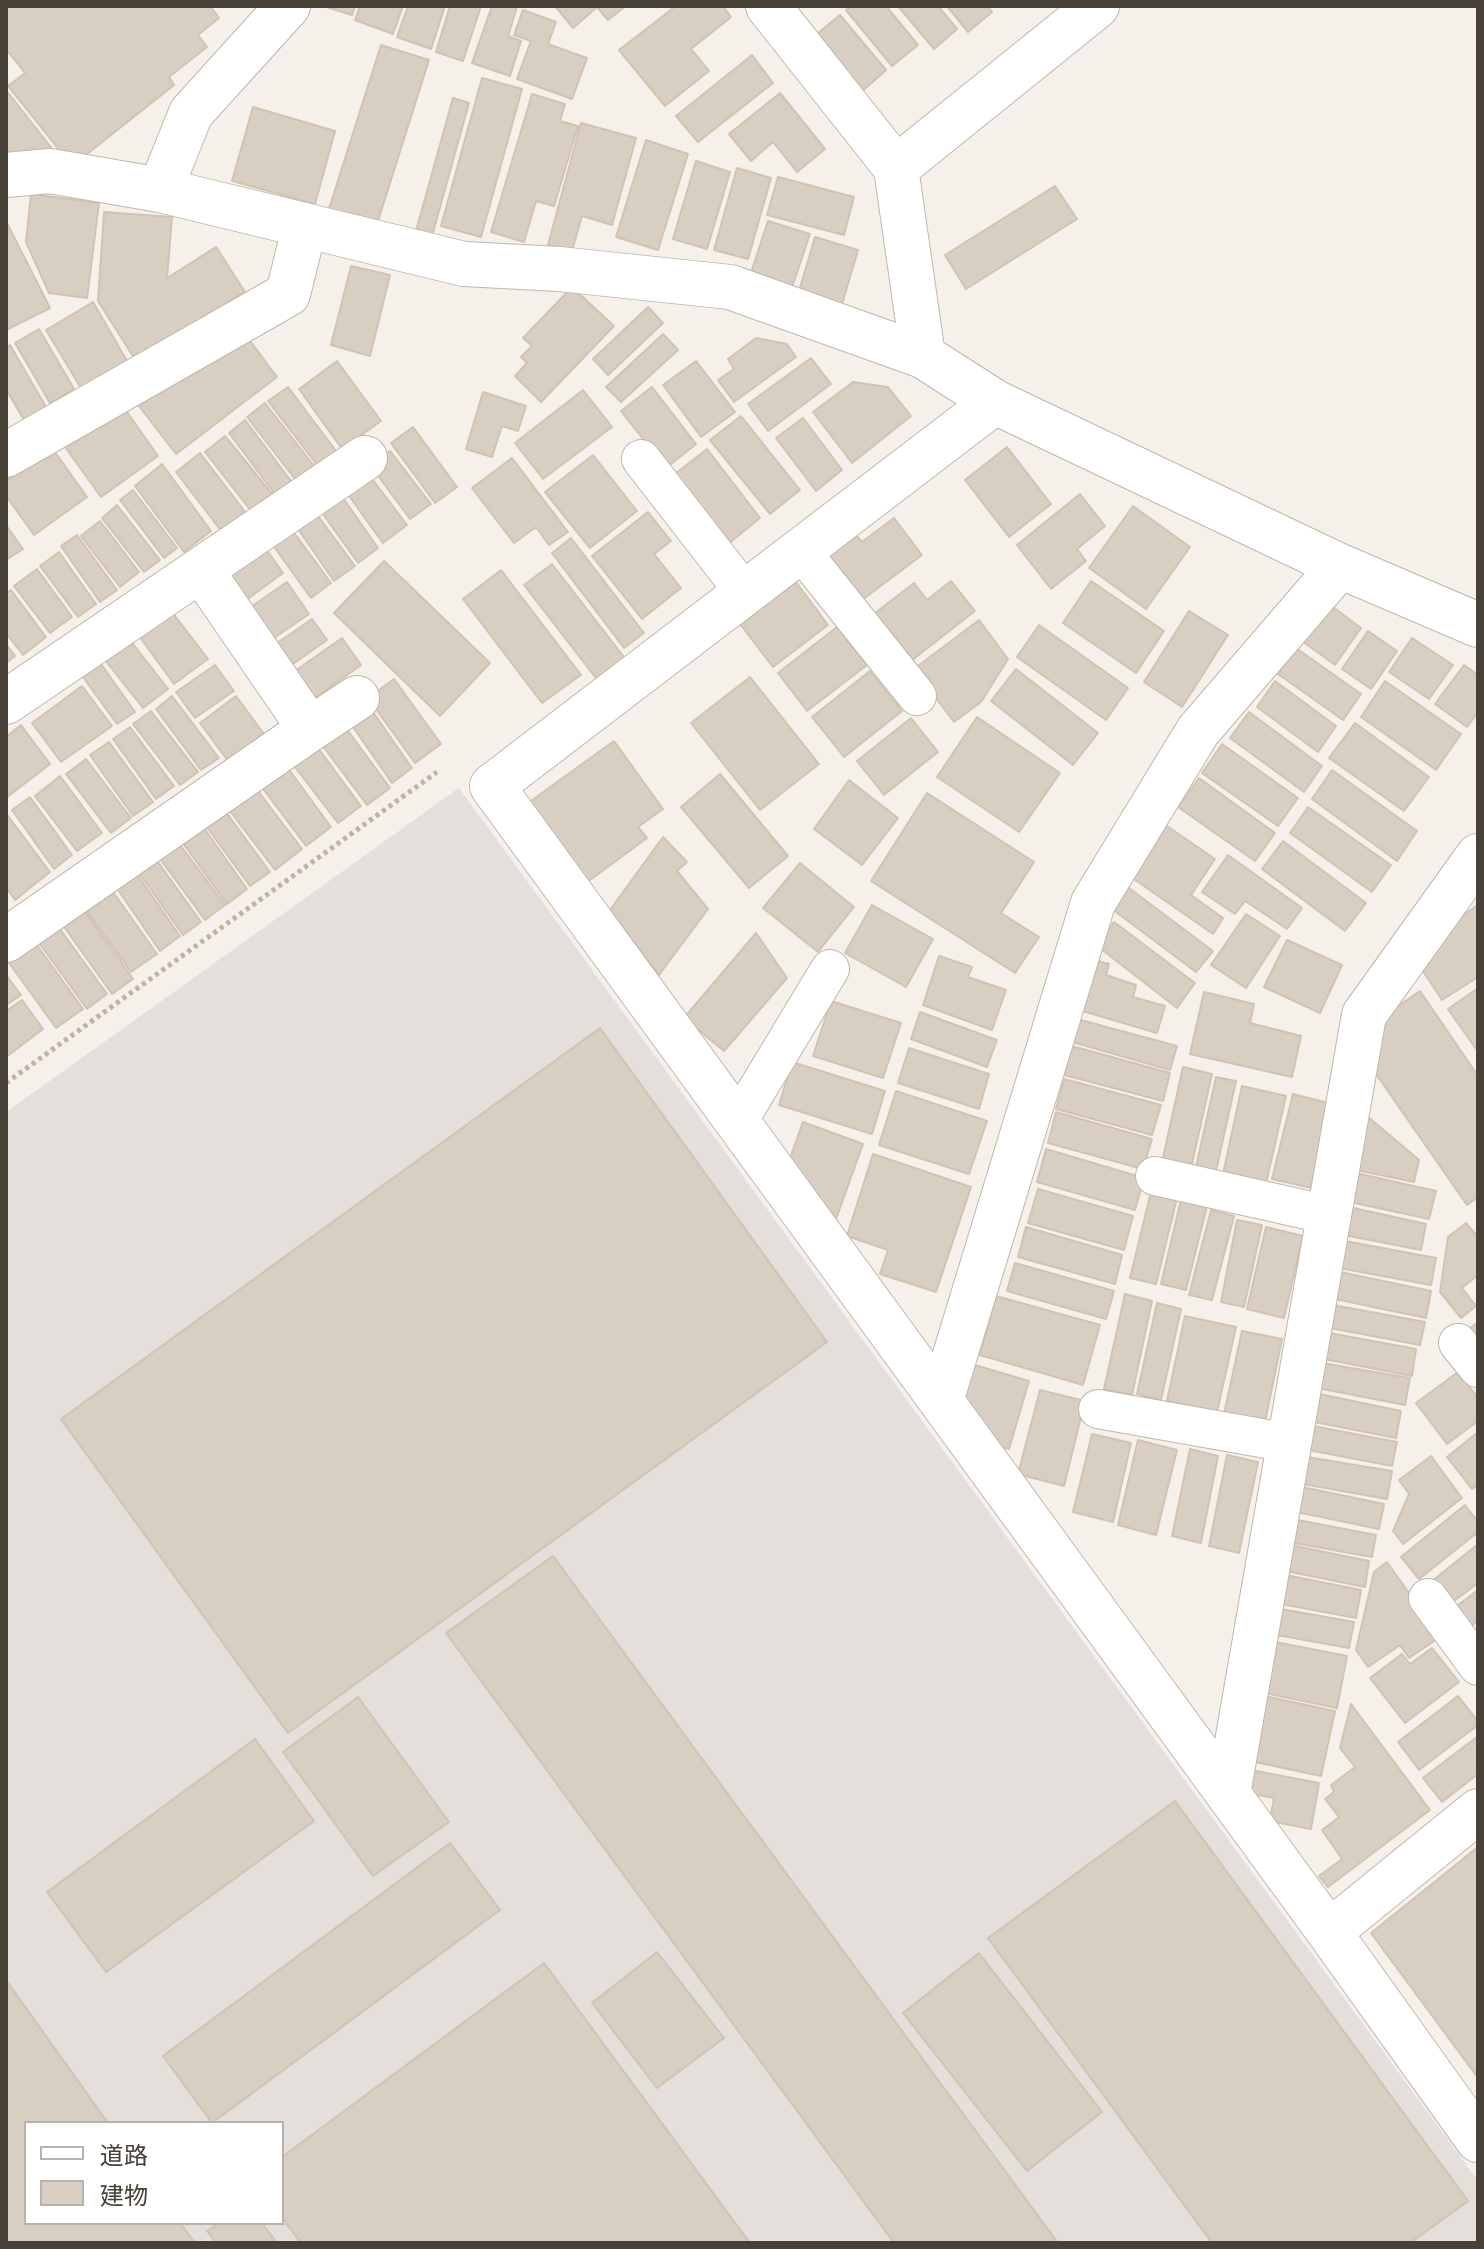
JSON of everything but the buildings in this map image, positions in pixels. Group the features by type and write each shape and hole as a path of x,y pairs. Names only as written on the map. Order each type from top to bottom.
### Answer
{"street":[{"path":"160,190 191,113 288,6"},
{"path":"768,6 896,168 923,356"},
{"path":"896,168 1097,6"},
{"path":"6,175 50,171 160,190 464,264 559,269 730,287 923,356 995,402 1340,566 1478,625"},
{"path":"6,455 288,294 305,225"},
{"path":"995,402 492,786 1478,2140"},
{"path":"6,702 365,458"},
{"path":"941,1401 1093,903 1198,731 1340,566"},
{"path":"201,570 310,729"},
{"path":"6,940 357,698"},
{"path":"1228,1794 1364,1015 1478,856"},
{"path":"1329,1932 1478,1811"}],"lane":[{"path":"641,459 745,593"},
{"path":"801,551 917,696"},
{"path":"737,1123 830,969"},
{"path":"1155,1176 1329,1215"},
{"path":"1098,1409 1289,1443"},
{"path":"1428,1598 1478,1666"}],"path":[{"path":"6,1083 452,761 492,786"}],"shaded area":[{"path":"459,788 1478,2181 1478,2243 6,2243 6,1112"}]}
